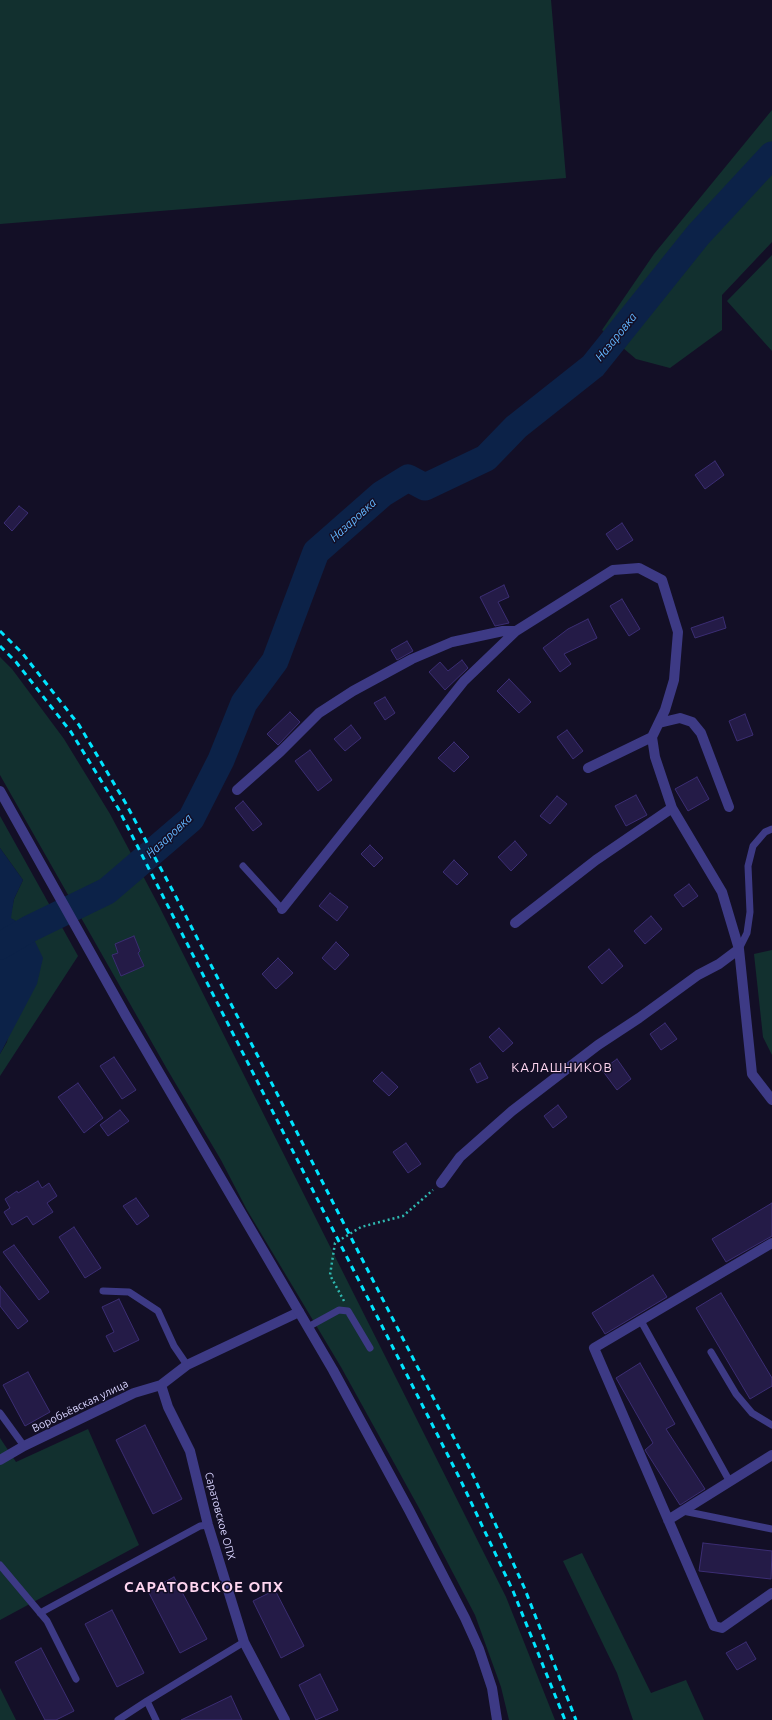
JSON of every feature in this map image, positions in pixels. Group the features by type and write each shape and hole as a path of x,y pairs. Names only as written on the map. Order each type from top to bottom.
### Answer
{"street":[{"path":"282,909 464,681 516,631 613,570 639,568 662,580 678,632 674,680 659,723 652,738 655,757 672,808 722,892 740,949 752,1074 772,1100"},
{"path":"237,790 280,752 319,713 353,691 412,659 452,642 503,631 516,631"},
{"path":"659,723 680,718 692,722 701,733 729,807"},
{"path":"588,768 652,738"},
{"path":"0,791 122,1009 308,1327 409,1510 465,1618 479,1649 492,1688 497,1720"},
{"path":"515,923 596,860 672,808"},
{"path":"440,1183 460,1157 512,1111 598,1044 638,1018 698,975 740,949"},
{"path":"772,1243 594,1348 714,1626 722,1628 772,1593"},
{"name":"Воробьёвская улица","path":"0,1460 24,1446 134,1393 161,1385 187,1365 299,1312"},
{"name":"Саратовское ОПХ","path":"161,1385 168,1407 190,1451 208,1525 244,1642 285,1720"},
{"path":"668,1520 772,1455"}],"lane":[{"path":"740,949 747,933 750,912 748,866 753,846 765,832 772,828"},
{"path":"243,866 282,909"},
{"path":"103,1291 129,1292 158,1312 174,1346 187,1365"},
{"path":"308,1327 339,1310 348,1310 370,1348"},
{"path":"641,1321 730,1482"},
{"path":"711,1352 736,1394 752,1413 772,1425"},
{"path":"0,1413 24,1446"},
{"path":"683,1511 772,1529"},
{"path":"40,1613 200,1526 208,1525"},
{"path":"0,1565 46,1621 76,1679"},
{"path":"118,1720 147,1700 244,1642"},
{"path":"147,1700 156,1720"}],"path":[{"path":"344,1309 345,1301 330,1275 335,1242 361,1227 378,1224 403,1216 424,1199 440,1183"}],"green space":[{"path":"0,0 551,0 566,178 0,224"},
{"path":"772,110 772,242 722,295 722,330 670,368 636,359 602,330 654,254"},
{"path":"772,255 772,351 727,301"},
{"path":"0,657 12,669 64,739 110,814 159,906 506,1597 555,1720 509,1720 501,1687 475,1615 419,1508 341,1367 247,1210 221,1160 167,1069 0,775"},
{"path":"0,816 78,956 0,1076 0,1054 7,1042 29,929 10,918 14,899 23,880 0,848"},
{"path":"772,950 772,1055 763,1037 754,954"},
{"path":"88,1429 139,1545 0,1620 0,1438 16,1462"},
{"path":"582,1553 651,1693 686,1680 704,1720 633,1720 617,1673 563,1561"},
{"path":"0,1688 16,1720 0,1720"}],"water":[{"path":"0,848 23,880 14,899 11,918 29,929 43,958 37,984 0,1054"}],"building":[{"path":"715,461 724,475 705,489 695,475"},
{"path":"19,506 28,513 12,531 4,523"},
{"path":"622,523 633,540 617,550 606,534"},
{"path":"504,585 509,597 498,602 509,623 495,626 480,597"},
{"path":"622,599 640,629 629,636 610,606"},
{"path":"723,617 726,628 695,638 691,628"},
{"path":"588,619 597,638 564,654 571,664 560,672 543,648 568,629"},
{"path":"407,641 413,651 397,660 391,650"},
{"path":"462,660 468,668 445,690 429,672 440,662 448,671"},
{"path":"509,679 531,702 519,713 497,691"},
{"path":"385,697 395,713 385,720 374,703"},
{"path":"290,712 300,722 278,745 267,734"},
{"path":"745,714 753,735 737,741 729,721"},
{"path":"351,725 361,738 345,751 334,739"},
{"path":"567,730 583,751 573,759 557,737"},
{"path":"454,742 469,757 454,772 438,758"},
{"path":"310,750 332,780 318,791 295,761"},
{"path":"697,777 709,799 688,811 675,789"},
{"path":"636,795 647,815 626,826 615,806"},
{"path":"557,796 567,804 550,824 540,816"},
{"path":"243,801 262,824 253,831 235,808"},
{"path":"515,841 527,855 511,871 498,857"},
{"path":"370,845 383,858 374,867 361,854"},
{"path":"454,860 468,874 457,885 443,872"},
{"path":"689,884 698,896 683,907 674,895"},
{"path":"330,893 348,907 337,921 319,906"},
{"path":"651,916 662,929 645,944 634,931"},
{"path":"134,936 140,951 138,953 144,966 121,976 112,955 118,953 115,944"},
{"path":"336,942 349,955 335,970 322,958"},
{"path":"609,949 623,966 602,984 588,967"},
{"path":"278,958 293,973 276,989 262,974"},
{"path":"665,1023 677,1039 661,1050 650,1034"},
{"path":"499,1028 513,1043 503,1052 489,1037"},
{"path":"114,1057 136,1090 122,1099 100,1066"},
{"path":"617,1059 631,1079 617,1090 602,1070"},
{"path":"480,1063 488,1078 477,1083 470,1069"},
{"path":"382,1072 398,1087 389,1096 373,1081"},
{"path":"78,1083 103,1118 84,1133 58,1097"},
{"path":"558,1105 567,1117 553,1128 544,1116"},
{"path":"120,1110 129,1121 108,1136 100,1125"},
{"path":"406,1143 421,1164 408,1173 393,1152"},
{"path":"38,1181 42,1188 49,1183 57,1196 47,1203 53,1212 33,1225 27,1216 12,1225 4,1212 10,1208 5,1199 17,1191 18,1193"},
{"path":"136,1198 149,1216 137,1225 123,1206"},
{"path":"772,1203 772,1236 726,1262 712,1239"},
{"path":"74,1227 101,1268 85,1278 59,1237"},
{"path":"14,1245 49,1292 39,1300 3,1252"},
{"path":"653,1275 667,1297 605,1334 592,1313"},
{"path":"0,1286 28,1321 18,1329 0,1306"},
{"path":"721,1293 772,1378 772,1386 750,1399 696,1308"},
{"path":"119,1299 139,1340 114,1352 106,1336 114,1332 102,1307"},
{"path":"640,1363 675,1424 666,1429 705,1489 680,1505 645,1450 653,1443 616,1378"},
{"path":"28,1372 50,1412 25,1426 3,1385"},
{"path":"145,1425 182,1499 153,1514 116,1440"},
{"path":"703,1543 772,1551 771,1579 699,1571"},
{"path":"174,1577 207,1639 180,1653 148,1591"},
{"path":"275,1590 304,1646 281,1658 253,1601"},
{"path":"112,1610 144,1673 117,1687 85,1624"},
{"path":"746,1642 756,1659 737,1670 726,1653"},
{"path":"41,1648 74,1711 56,1720 45,1720 15,1662"},
{"path":"320,1674 338,1710 316,1720 299,1685"},
{"path":"231,1696 242,1720 181,1720"}],"waterway":[{"name":"Назаровка","path":"0,946 29,929 107,891 191,819 221,760 244,703 275,661 316,552 382,494 408,478 425,487 486,458 516,427 593,366 698,235 772,155"}],"railway":[{"path":"0,631 23,654 79,725 125,802 174,893 473,1475 524,1587 576,1720"},
{"path":"0,646 16,662 71,732 118,808 461,1481 513,1591 565,1720"}],"district":[{"name":"КАЛАШНИКОВ","path":"562,1068"},
{"name":"САРАТОВСКОЕ ОПХ","path":"204,1587"}]}
